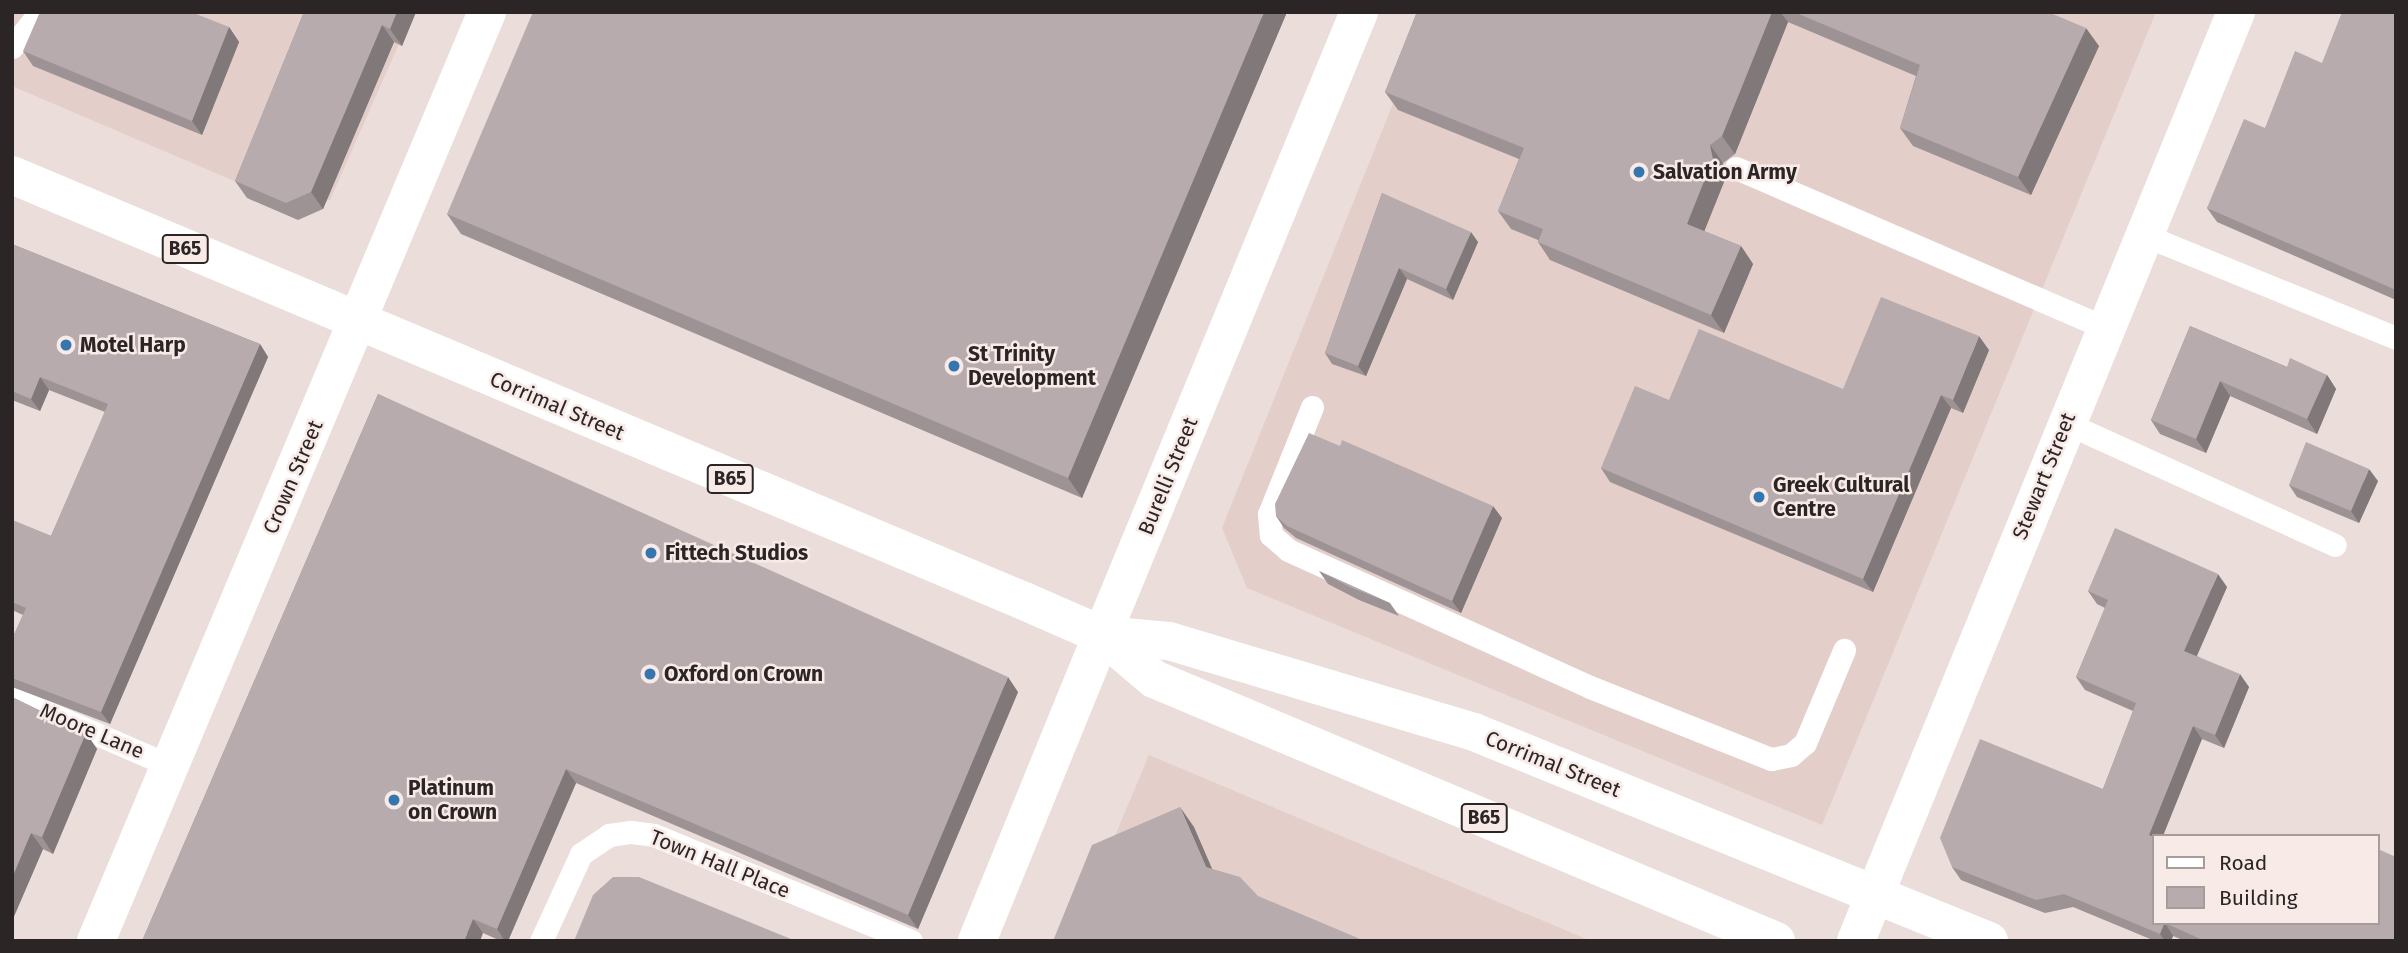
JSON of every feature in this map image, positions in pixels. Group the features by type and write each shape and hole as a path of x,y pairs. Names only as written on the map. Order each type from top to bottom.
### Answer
{"main road":[{"name":"Crown Street","path":"96,941 487,12"},
{"name":"Burelli Street","path":"977,941 1359,12"},
{"name":"Stewart Street","path":"1856,941 2236,12"},
{"name":"Corrimal Street","path":"12,175 1102,635 1169,641 1474,732 1989,941"},
{"name":"Corrimal Street","path":"1102,635 1154,680 1776,941"}],"lane":[{"path":"12,47 40,12"},
{"path":"1736,168 2105,328"},
{"path":"2144,235 2396,338"},
{"path":"1312,407 1269,514 1271,535 1288,550 1590,687 1771,759 1791,755 1805,743 1844,650"},
{"path":"2066,423 2335,545"},
{"name":"Moore Lane","path":"12,696 171,766"},
{"name":"Town Hall Place","path":"541,941 581,854 609,835 631,832 654,835 911,941"}],"shaded area":[{"path":"12,12 413,12 330,200 295,207 12,86"},
{"path":"1430,12 2156,12 1822,825 1247,588 1222,528"},
{"path":"1149,755 1591,941 1071,941"}],"building":[{"path":"40,12 191,12 229,27 192,121 23,51"},
{"path":"304,12 397,12 390,29 382,25 311,192 286,203 235,181"},
{"name":"St Trinity Development","path":"533,12 1264,12 1068,478 447,214"},
{"name":"Salvation Army","path":"1417,12 1772,12 1722,136 1710,145 1713,159 1687,224 1741,246 1711,315 1538,242 1543,229 1498,211 1524,148 1385,92"},
{"path":"1794,12 2048,12 2086,28 2018,177 1900,128 1920,65"},
{"path":"2342,12 2396,12 2396,290 2207,208 2244,119 2265,128 2295,51 2322,63"},
{"path":"1382,193 1471,232 1446,289 1399,268 1358,366 1325,353"},
{"path":"12,244 260,344 101,712 12,678 12,639 26,608 12,602 12,520 51,536 108,404 40,377 31,399 12,391"},
{"path":"1881,297 1979,336 1953,400 1941,395 1863,579 1601,468 1635,386 1669,400 1699,329 1843,389"},
{"path":"2190,326 2287,367 2290,358 2327,375 2307,419 2220,381 2196,439 2151,420"},
{"name":"Oxford on Crown","path":"378,394 1008,677 908,915 566,769 497,929 473,919 464,941 142,941"},
{"path":"1309,433 1340,446 1342,440 1493,506 1452,601 1287,526 1276,516 1275,504"},
{"path":"2306,442 2369,469 2351,511 2289,485"},
{"path":"2115,528 2218,574 2184,651 2240,674 2215,735 2193,726 2149,835 2152,836 2152,925 2163,925 2160,934 2064,894 2036,900 1952,867 1940,838 1980,739 2103,789 2136,703 2076,677 2108,600 2088,591"},
{"path":"1319,571 1390,603 1350,587"},
{"path":"12,697 86,733 42,837 31,833 12,878"},
{"path":"1180,807 1206,867 1240,877 1258,896 1365,941 1053,941 1092,845"},
{"path":"2380,850 2396,857 2396,941 2205,941 2169,925 2380,925"},
{"path":"613,877 639,877 796,941 574,941 593,895"}],"place":[{"name":"Salvation Army","path":"1639,172"},
{"name":"Motel Harp","path":"66,345"},
{"name":"St Trinity Development","path":"954,366"},
{"name":"Greek Cultural Centre","path":"1759,497"},
{"name":"Fittech Studios","path":"651,553"},
{"name":"Oxford on Crown","path":"650,674"},
{"name":"Platinum on Crown","path":"394,800"}]}
